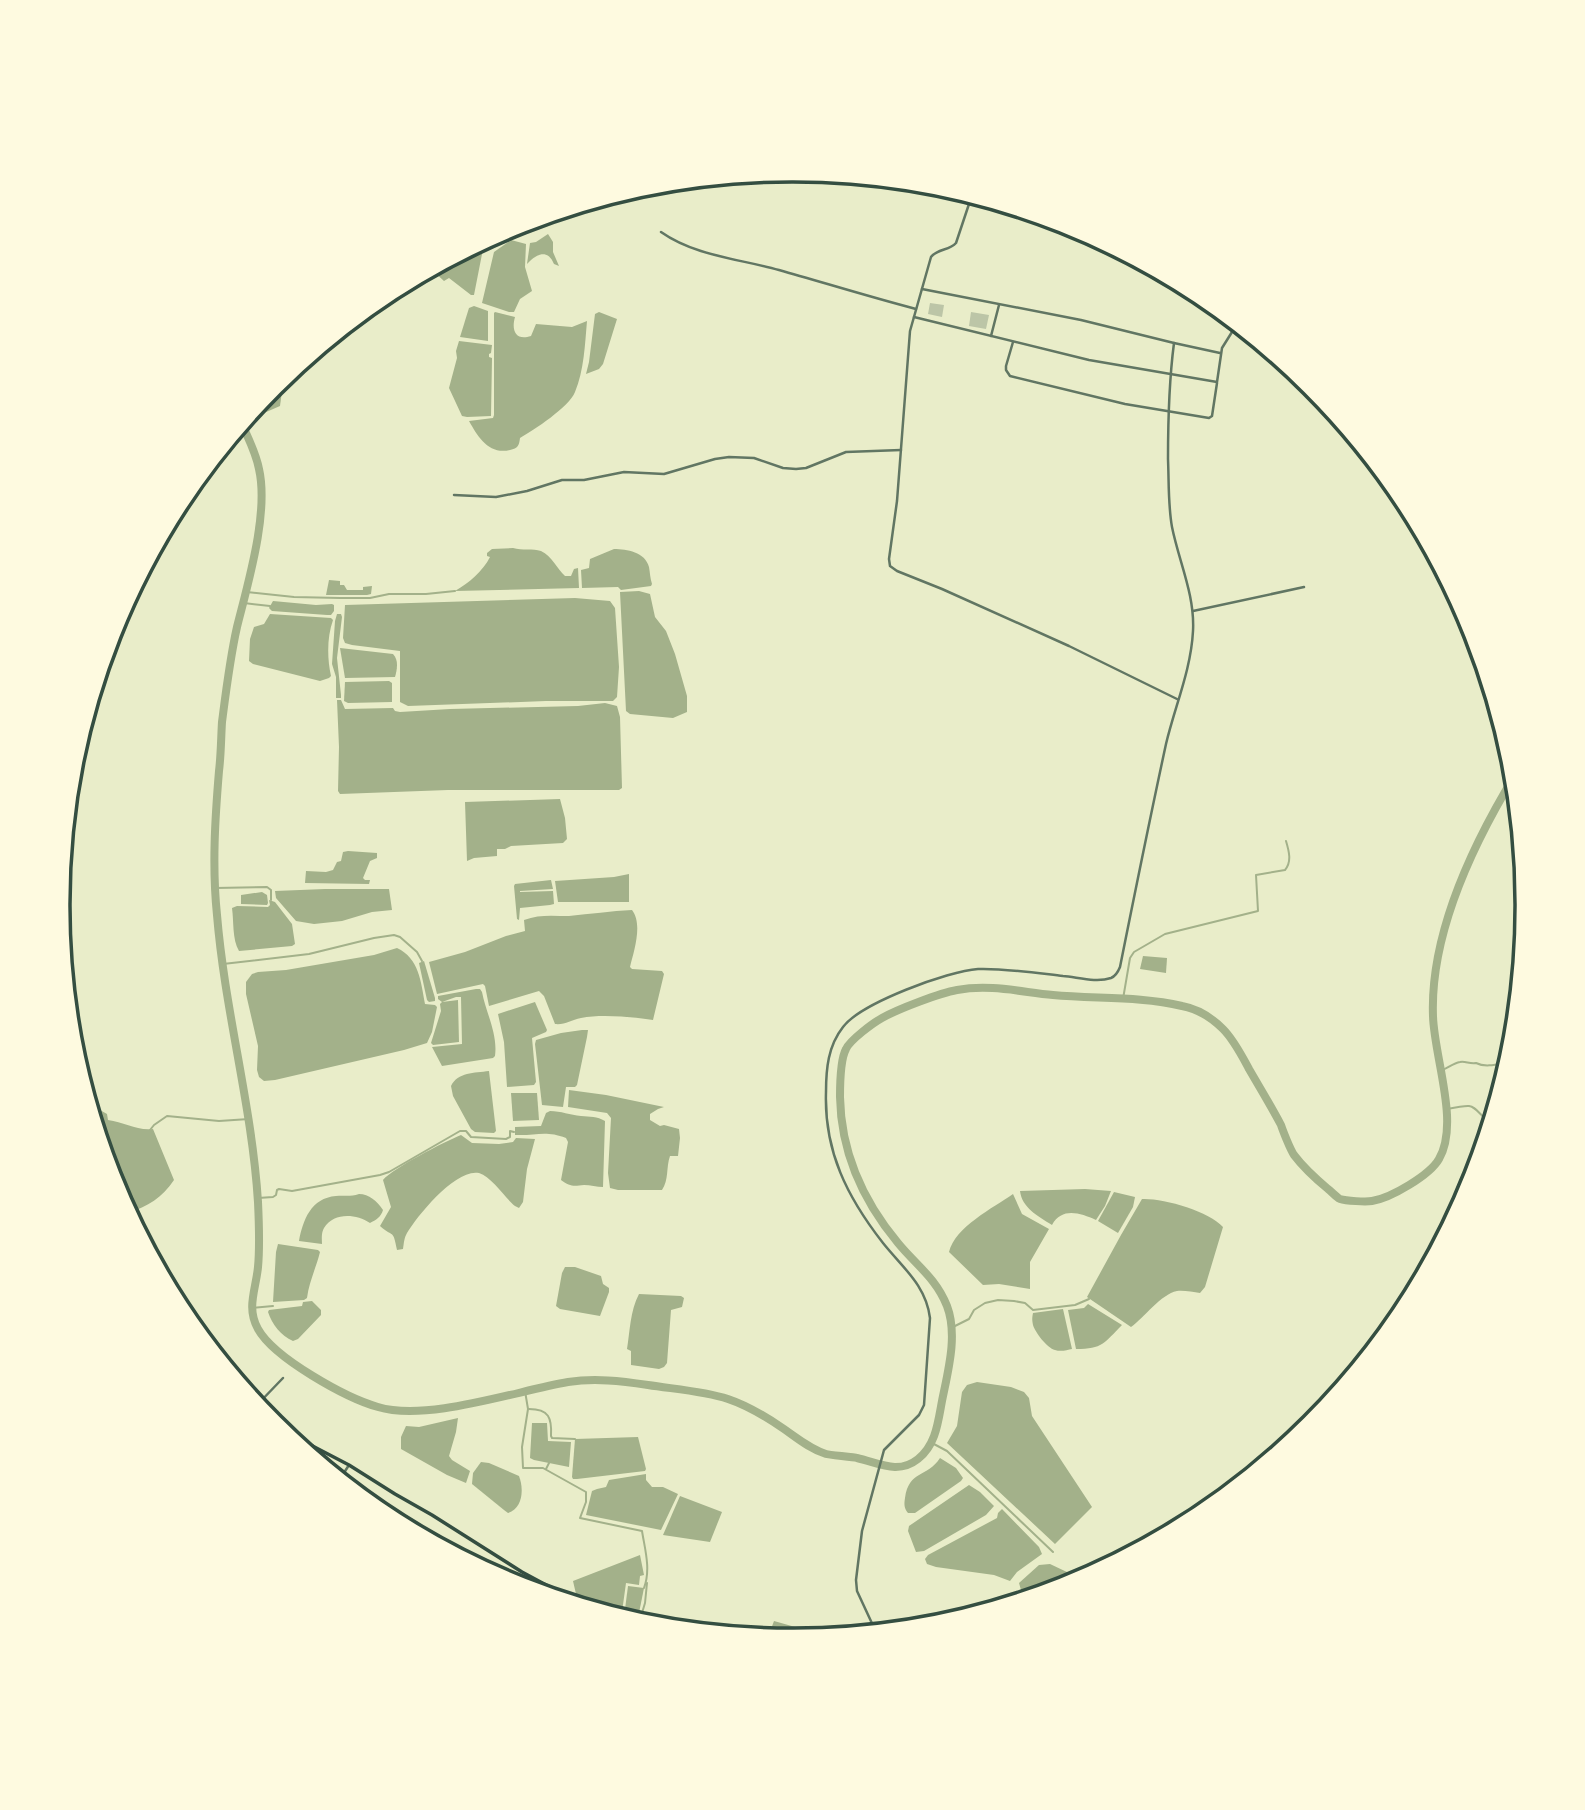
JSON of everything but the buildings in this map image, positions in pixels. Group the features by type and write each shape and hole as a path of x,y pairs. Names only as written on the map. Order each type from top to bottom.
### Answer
{"main road":[{"path":"317,1449 349,1465 541,1582"}],"street":[{"path":"969,205 958,240 950,248 934,253 931,257 914,317 907,357 897,500 889,559 892,568 1069,646 1178,699"},
{"path":"661,232 687,247 781,270 916,309"},
{"path":"922,289 1118,328 1220,353"},
{"path":"991,335 999,305"},
{"path":"914,317 1089,360 1217,382"},
{"path":"1013,342 1006,370 1010,376 1125,404 1211,417 1220,353 1231,331"},
{"path":"872,1623 857,1591 862,1531 884,1450 919,1415 924,1405 930,1330 929,1308 912,1275 872,1227 839,1169 830,1143 825,1113 826,1074 832,1046 846,1023 865,1009 909,988 963,972 976,969 1094,979 1112,978 1117,974 1142,849 1191,652 1193,611 1171,516 1169,491 1168,412 1174,342"},
{"path":"454,495 496,497 562,480 584,480 624,472 664,474 729,457 754,458 783,468 801,469 846,452 901,450"},
{"path":"1193,611 1304,587"},
{"path":"264,1397 283,1378"},
{"path":"345,1471 349,1465"}],"shaded area":[{"path":"548,234 553,242 553,252 559,266 554,264 549,256 542,254 527,264 530,243"},
{"path":"511,240 526,244 525,267 532,291 520,299 514,312 482,303 494,252"},
{"path":"482,253 474,295 449,278 444,281 438,275"},
{"path":"474,306 488,311 488,341 460,337 469,308"},
{"path":"495,312 515,317 514,330 522,337 531,336 536,324 572,327 587,321 582,366 575,392 551,418 520,438 519,445 503,451 485,443 469,421 493,418 494,415"},
{"path":"599,312 617,319 603,364 599,369 586,374 595,314"},
{"path":"459,341 492,345 489,354 492,358 491,416 462,416 449,388"},
{"path":"282,394 280,406 264,413"},
{"path":"492,549 541,551 565,576 571,576 574,569 578,568 579,588 455,591 480,572 490,557 487,553"},
{"path":"614,549 630,551 644,558 649,567 651,586 621,590 618,587 582,588 581,570 589,568 590,559"},
{"path":"329,580 340,581 340,585 344,585 347,590 363,590 363,587 372,586 371,594 326,595"},
{"path":"639,591 650,594 655,617 666,631 687,696 687,712 673,718 630,714 626,711 620,592"},
{"path":"575,598 610,601 615,608 619,667 617,697 613,701 408,706 400,702 400,651 352,645 345,643 343,638 345,605"},
{"path":"273,601 332,604 334,611 327,615 272,611 269,608"},
{"path":"270,614 333,620 329,640 329,678 320,681 249,661 250,639 254,627 264,624"},
{"path":"337,614 342,617 337,658 341,698 336,698 336,677 332,664"},
{"path":"340,648 393,654 397,662 395,677 345,678"},
{"path":"345,682 392,683 392,702 344,701"},
{"path":"337,700 341,700 345,709 393,708 400,712 605,703 617,706 620,717 622,788 340,794"},
{"path":"560,799 567,839 563,843 511,846 497,849 497,856 467,861 465,802"},
{"path":"343,852 377,853 377,858 370,861 363,878 370,880 369,884 305,883 306,871 333,870 337,862 341,861"},
{"path":"629,874 629,902 558,902 555,881"},
{"path":"551,880 553,889 520,892 553,891 554,904 520,908 519,920 517,919 515,884"},
{"path":"389,889 392,910 314,924 296,921 276,898 275,891"},
{"path":"262,892 267,895 267,905 241,904 241,895"},
{"path":"269,900 275,902 292,924 295,944 239,951 234,936 232,908 268,907"},
{"path":"632,910 637,930 630,967 662,971 664,974 653,1020 598,1016 555,1024 544,996 539,991 489,1006 483,984 437,994 429,962 525,931 524,920 541,916"},
{"path":"397,948 414,964 425,1004 437,1007 427,1043 275,1080 264,1081 259,1077 258,1046 246,994 246,982 252,974 374,955"},
{"path":"1143,956 1167,958 1166,973 1140,969"},
{"path":"424,961 435,1001 427,1000 419,963"},
{"path":"480,989 495,1040 493,1058 442,1066 432,1047 462,1044 461,997 442,1002 438,996"},
{"path":"458,1000 459,1042 433,1045 431,1043 442,1002"},
{"path":"535,1002 547,1030 532,1038 536,1082 534,1085 507,1087 504,1042 498,1014"},
{"path":"588,1030 577,1085 566,1087 563,1107 542,1105 536,1040"},
{"path":"489,1071 496,1131 475,1132 453,1096 451,1086 462,1076"},
{"path":"569,1090 664,1107 650,1114 650,1120 660,1126 679,1129 680,1138 678,1156 670,1156 662,1190 610,1188 608,1173 611,1118 607,1113 568,1107"},
{"path":"511,1093 537,1093 539,1120 513,1121"},
{"path":"100,1110 107,1114 108,1120 141,1129 153,1129 174,1180 165,1192 138,1209 125,1181"},
{"path":"550,1111 596,1117 605,1121 603,1187 572,1186 561,1180 568,1142 566,1138 546,1134 515,1135 515,1127 541,1126 546,1113"},
{"path":"461,1135 472,1143 499,1144 513,1142 516,1138 535,1139 527,1169 523,1202 519,1208 515,1206 484,1175 470,1173 449,1185 428,1205 407,1233 403,1249 397,1250 393,1236 380,1226 391,1207 383,1180 408,1162"},
{"path":"1020,1191 1111,1191 1096,1220 1072,1213 1056,1219 1052,1225 1027,1207"},
{"path":"1114,1192 1135,1197 1133,1207 1118,1233 1098,1221"},
{"path":"1013,1194 1022,1214 1049,1229 1030,1262 1030,1289 999,1284 983,1285 949,1252 967,1226"},
{"path":"366,1195 378,1204 383,1210 381,1215 370,1223 352,1216 339,1217 324,1228 322,1244 299,1241 306,1218 320,1201"},
{"path":"1142,1199 1185,1207 1207,1216 1223,1227 1205,1287 1200,1293 1171,1293 1131,1327 1087,1297"},
{"path":"278,1244 320,1252 307,1298 304,1300 273,1302"},
{"path":"565,1267 575,1267 601,1276 609,1292 600,1316 556,1306"},
{"path":"639,1294 684,1298 682,1307 671,1310 667,1363 659,1369 631,1365 631,1351 627,1349 632,1314"},
{"path":"312,1301 321,1310 321,1315 293,1341 278,1329 268,1312 302,1306 303,1302"},
{"path":"1088,1304 1122,1325 1102,1344 1076,1349 1068,1310 1084,1308"},
{"path":"1063,1309 1072,1349 1059,1351 1052,1349 1042,1339 1034,1328 1032,1318 1033,1313"},
{"path":"977,1382 1011,1387 1024,1392 1029,1398 1032,1416 1092,1507 1055,1544 947,1443 957,1426 962,1392 967,1385"},
{"path":"458,1418 449,1456 470,1471 466,1483 401,1449 401,1437 406,1426 419,1427"},
{"path":"532,1423 547,1423 548,1441 571,1442 569,1467 530,1458"},
{"path":"638,1437 645,1471 573,1479 575,1439"},
{"path":"940,1458 956,1468 963,1478 915,1513 908,1513 904,1502 910,1483"},
{"path":"481,1462 519,1476 521,1498 513,1511 508,1513 472,1484 473,1473"},
{"path":"646,1474 646,1480 652,1487 663,1487 678,1494 661,1530 586,1515 592,1491 606,1487 609,1480"},
{"path":"969,1485 994,1506 986,1515 924,1551 916,1552 908,1531 909,1526"},
{"path":"680,1496 722,1512 710,1542 663,1535"},
{"path":"1002,1509 1039,1547 1042,1554 1017,1572 1010,1581 994,1575 927,1564 925,1559 928,1555 997,1518"},
{"path":"640,1555 644,1575 640,1576 639,1585 626,1583 623,1607 576,1594 573,1581"},
{"path":"1050,1564 1069,1573 1021,1590 1019,1583 1039,1565"},
{"path":"628,1586 644,1588 639,1611 625,1608"},
{"path":"774,1621 798,1628 792,1628 772,1627"}],"waterway":[{"path":"246,433 258,463 261,506 256,548 235,639 225,698 214,861 221,951 255,1166 259,1259 253,1314 254,1321 266,1340 295,1364 330,1386 378,1407 398,1411 421,1411 568,1382 628,1382 728,1399 757,1412 826,1454 896,1467 911,1464 929,1447 937,1425 951,1353 952,1329 947,1306 937,1287 886,1227 856,1175 841,1117 841,1066 848,1045 889,1014 940,994 969,988 1134,999 1188,1007 1209,1017 1231,1038 1301,1164 1340,1199 1380,1199 1409,1185 1427,1172 1439,1159 1445,1144 1447,1109 1433,1016 1439,954 1457,891 1484,830 1506,791"},
{"path":"247,592 294,597 370,598 389,594 455,591"},
{"path":"244,603 270,606"},
{"path":"1123,999 1130,958 1134,952 1165,934 1258,911 1256,875 1285,870 1289,860 1286,841"},
{"path":"215,888 267,887 271,890 271,900"},
{"path":"223,964 309,954 394,935 417,952 422,961"},
{"path":"1440,1071 1460,1062 1497,1064"},
{"path":"1447,1109 1469,1106 1483,1116"},
{"path":"150,1130 167,1116 219,1121 249,1119"},
{"path":"258,1198 273,1197 279,1189 292,1191 380,1175 460,1131 466,1131 471,1137 506,1139 510,1137 510,1131 514,1132"},
{"path":"953,1327 969,1319 974,1310 985,1303 998,1300 1025,1303 1033,1310 1075,1305 1089,1299"},
{"path":"252,1308 273,1306"},
{"path":"525,1391 528,1409 522,1447 523,1468 543,1468 586,1492 586,1502 580,1518 642,1531 647,1567 644,1588"},
{"path":"529,1409 541,1411 548,1416 552,1438 575,1439"},
{"path":"932,1443 947,1451 1053,1552"},
{"path":"546,1469 549,1463"},
{"path":"642,1612 647,1583"}]}
